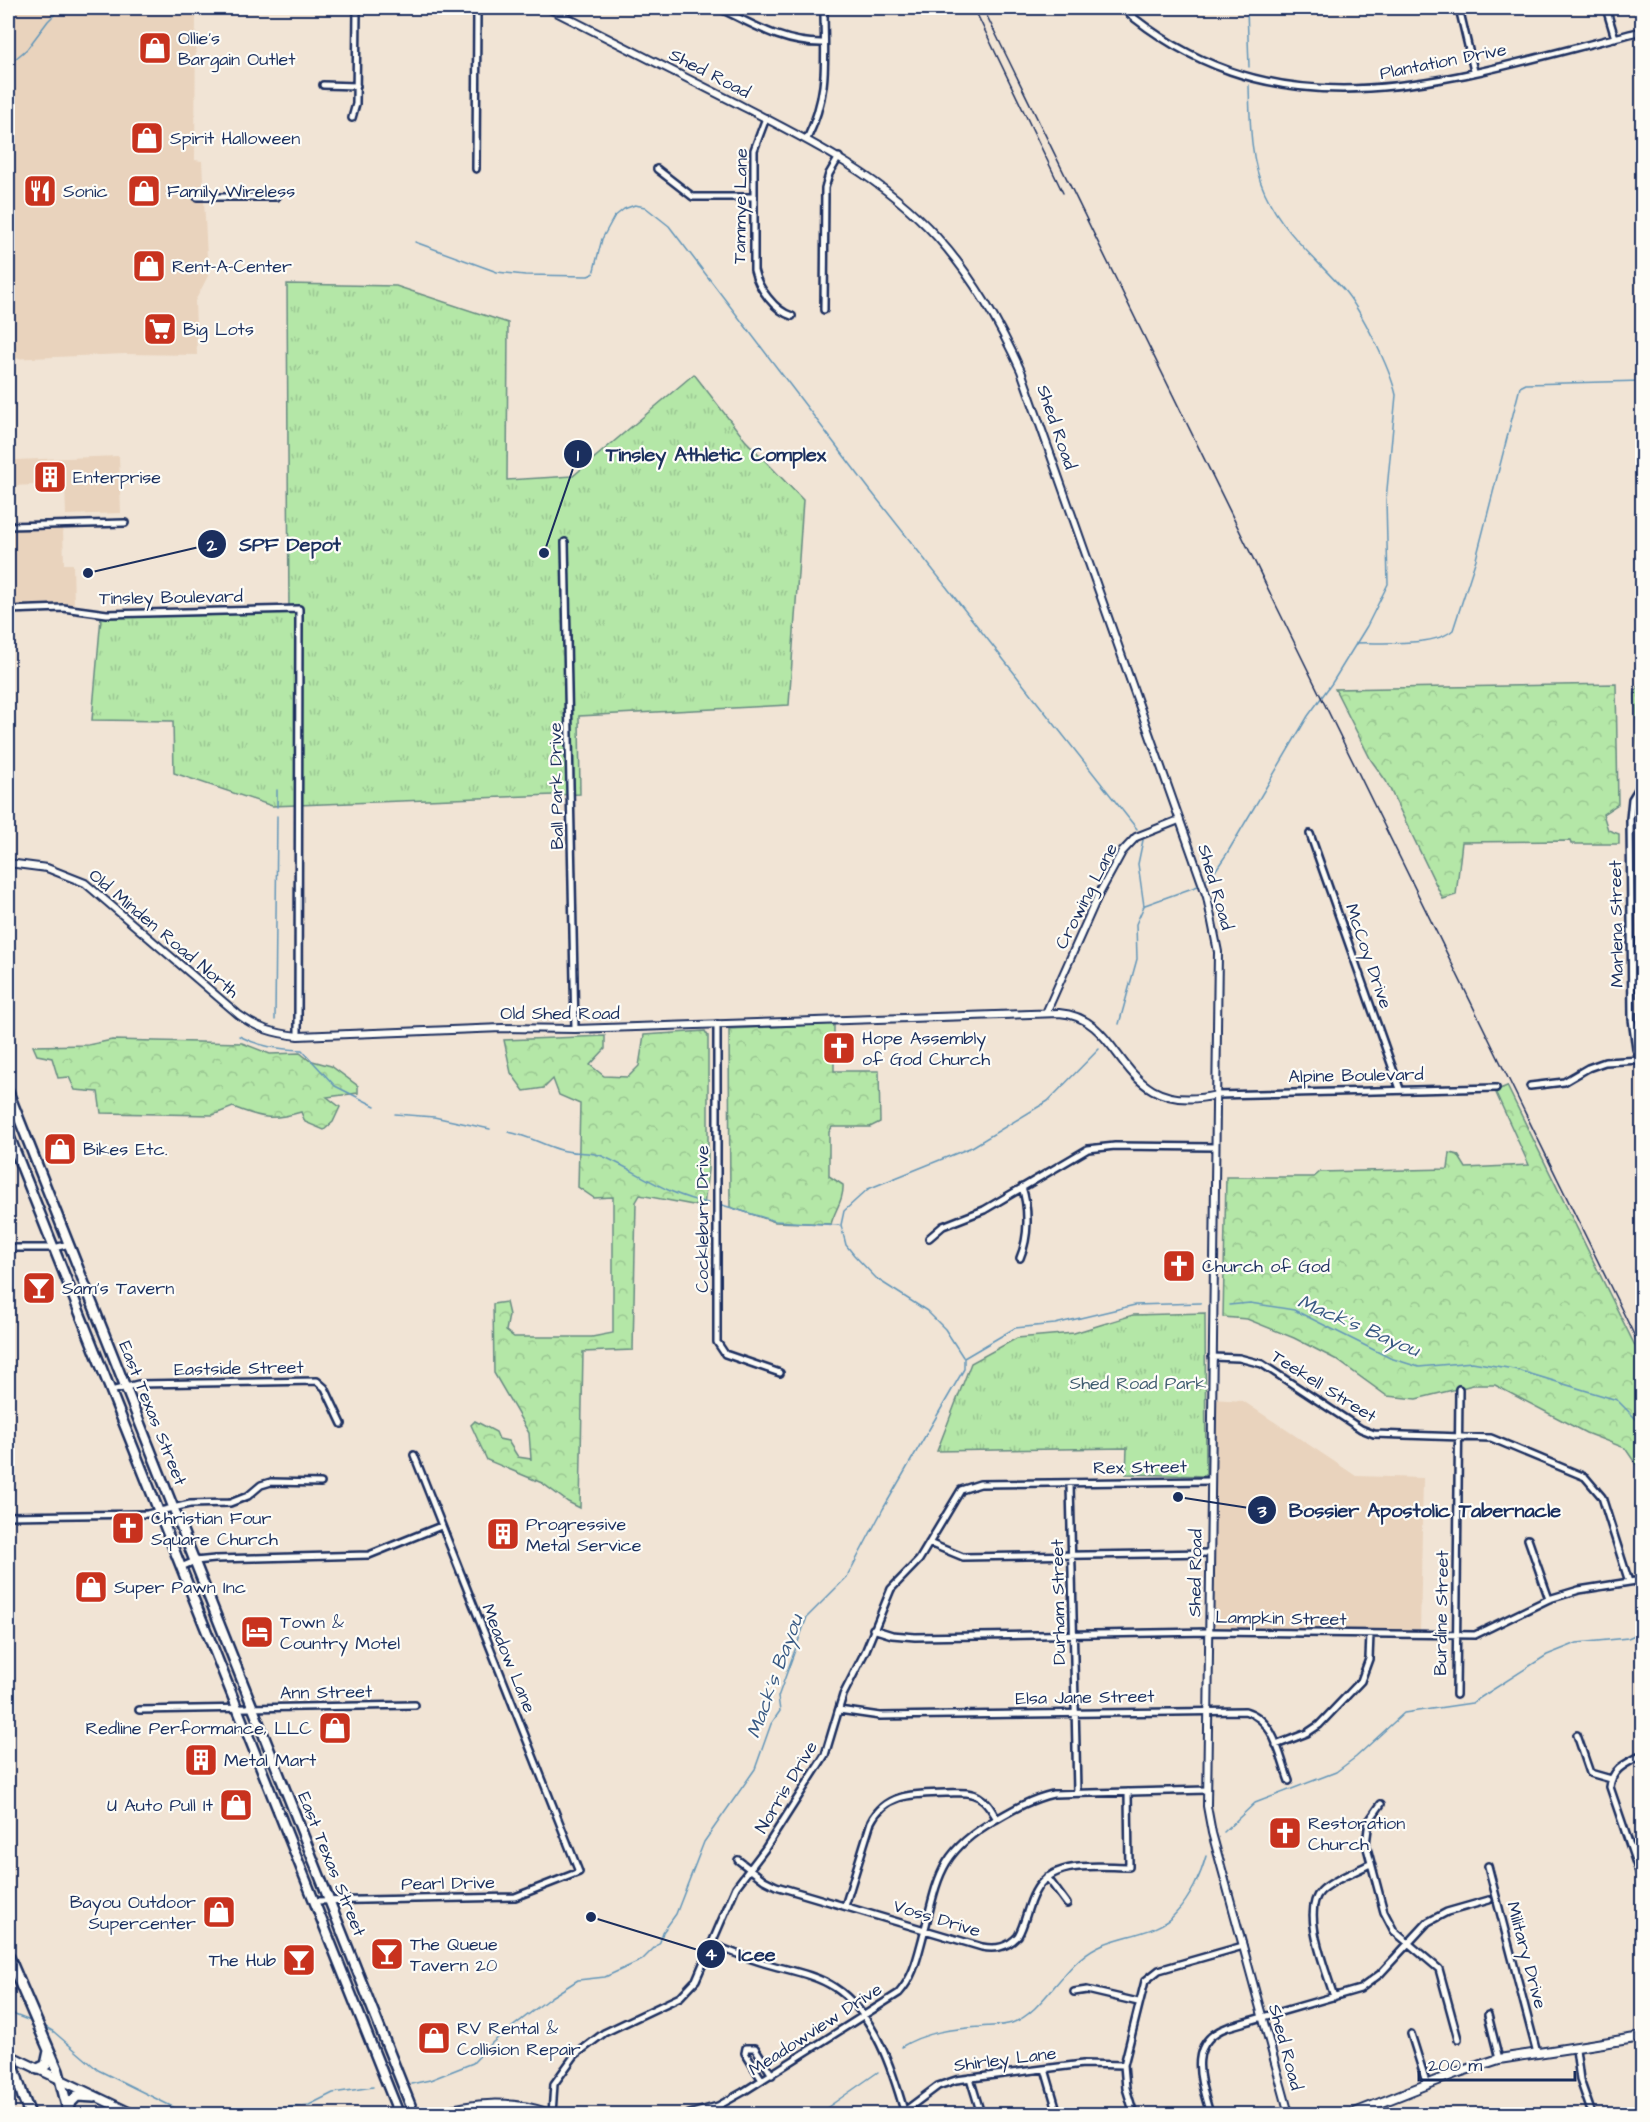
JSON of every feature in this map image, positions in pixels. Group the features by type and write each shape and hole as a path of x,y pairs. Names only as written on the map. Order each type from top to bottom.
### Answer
{"highway":[{"path":"8,1955 61,2080 69,2115"},
{"path":"8,2049 30,2115"},
{"path":"38,2069 46,2065 49,2050"},
{"path":"69,2115 69,2107 74,2099 85,2095 95,2097"}],"main road":[{"name":"East Texas Street","path":"8,1091 414,2115"},
{"name":"East Texas Street","path":"8,1133 399,2115"},
{"path":"1352,2115 1499,2059 1576,2049 1642,2037"},
{"path":"8,2055 134,2115"},
{"path":"434,2115 471,2106 497,2104 524,2106 551,2115"},
{"path":"557,2115 564,2115"}],"street":[{"path":"352,118 356,111 357,8"},
{"path":"476,169 477,8"},
{"name":"Shed Road","path":"548,8 807,139 838,157 893,196 936,236 979,292 1005,337 1026,383 1207,897 1215,932 1218,970 1207,1790 1212,1833 1289,2115"},
{"path":"719,8 781,38 798,43 824,43"},
{"path":"807,139 822,103 824,8"},
{"name":"Plantation Drive","path":"1122,8 1153,32 1202,59 1279,85 1311,90 1372,90 1427,83 1642,31"},
{"path":"1459,8 1474,71"},
{"path":"1606,8 1615,38"},
{"path":"323,85 357,86"},
{"name":"Tammye Lane","path":"766,118 755,142 755,274 778,308 792,316"},
{"path":"825,310 825,183 838,157"},
{"path":"657,169 693,196 754,196"},
{"path":"197,197 276,197"},
{"path":"8,526 124,523"},
{"name":"Ball Park Drive","path":"566,542 575,1029"},
{"name":"Tinsley Boulevard","path":"8,610 63,608 107,614 299,609 298,1036"},
{"name":"Marlena Street","path":"1642,783 1632,799 1629,819 1632,1019 1642,1067"},
{"name":"Crowing Lane","path":"1046,1013 1098,896 1122,852 1144,833 1179,820"},
{"name":"McCoy Drive","path":"1310,834 1400,1089"},
{"name":"Old Minden Road North","path":"8,863 47,868 85,884 254,1027 277,1034 298,1036"},
{"name":"Old Shed Road","path":"298,1036 502,1028 575,1029 1065,1013 1091,1024 1108,1041 1130,1073 1147,1088 1177,1097 1217,1095"},
{"name":"Cockleburr Drive","path":"717,1024 717,1342 725,1354 780,1373"},
{"path":"1530,1086 1564,1082 1588,1068 1605,1062 1641,1060"},
{"name":"Alpine Boulevard","path":"1217,1095 1496,1088"},
{"path":"929,1238 943,1226 984,1210 1088,1149 1115,1146 1215,1147"},
{"path":"22,1170 37,1164"},
{"path":"1020,1258 1026,1235 1026,1202 1022,1187"},
{"path":"8,1248 54,1248 69,1244"},
{"path":"75,1302 89,1296"},
{"name":"Teekell Street","path":"1212,1357 1239,1358 1262,1364 1368,1432 1390,1436 1460,1437 1502,1441 1585,1477 1592,1482 1602,1497 1629,1582"},
{"name":"Eastside Street","path":"111,1391 125,1386 317,1381 325,1388 342,1424"},
{"name":"Burdine Street","path":"1455,1695 1459,1389"},
{"name":"Meadow Lane","path":"414,1455 579,1872"},
{"name":"Rex Street","path":"1070,1484 1211,1480"},
{"path":"8,1516 159,1512 190,1504 230,1503 271,1482 321,1482"},
{"name":"Norris Drive","path":"551,2115 554,2084 575,2055 604,2033 680,1997 696,1980 736,1887 750,1870 825,1755 848,1681 866,1650 891,1589 919,1560 956,1496 969,1485 1070,1484"},
{"name":"Durham Street","path":"1070,1484 1077,1792"},
{"path":"181,1567 195,1561 369,1555 441,1526"},
{"path":"1528,1539 1549,1599"},
{"path":"929,1543 963,1557 1210,1553"},
{"name":"Lampkin Street","path":"873,1629 902,1637 1209,1632 1456,1635 1484,1633 1549,1599 1579,1590 1642,1580"},
{"path":"202,1622 216,1616"},
{"path":"1276,1745 1307,1733 1319,1725 1361,1681 1369,1659 1370,1634"},
{"name":"Ann Street","path":"139,1710 416,1705"},
{"name":"Elsa Jane Street","path":"839,1710 874,1716 1208,1710 1253,1713 1266,1723 1289,1781"},
{"path":"1577,1735 1590,1773 1611,1779"},
{"path":"1642,1755 1617,1769 1611,1779 1611,1794 1642,1881"},
{"name":"Meadowview Drive","path":"689,2115 718,2106 899,1993 914,1971 946,1861 965,1838 1040,1797 1077,1792 1207,1790"},
{"path":"1068,1904 1047,1877 1068,1869 1129,1867 1128,1792"},
{"path":"845,1906 871,1822 878,1811 892,1800 914,1794 972,1794 984,1800 997,1819"},
{"path":"1381,1804 1372,1814 1367,1827 1366,1844 1386,1918 1394,1931 1438,1969 1458,2039"},
{"path":"279,1814 292,1809"},
{"name":"Voss Drive","path":"738,1860 776,1886 982,1947 995,1948 1006,1945 1018,1936 1035,1890 1047,1877"},
{"path":"1334,1997 1312,1920 1312,1906 1322,1890 1370,1864"},
{"name":"Military Drive","path":"1488,1866 1537,2053"},
{"name":"Pearl Drive","path":"314,1901 515,1897 579,1872"},
{"path":"1210,2115 1199,2067 1202,2048 1208,2038 1222,2029 1334,1997 1370,1983 1420,1928 1437,1916 1489,1900"},
{"path":"332,1947 345,1942"},
{"path":"712,1944 825,1982 844,1994 862,2017 888,2058 903,2114"},
{"path":"1134,2115 1126,2088 1124,2065 1145,1981 1159,1970 1243,1946"},
{"path":"1074,1992 1082,1990 1138,2002"},
{"path":"1488,2015 1499,2059"},
{"path":"1411,2034 1427,2085"},
{"path":"762,2080 745,2053 746,2048 755,2048 772,2074"},
{"path":"1576,2049 1580,2080 1592,2115"},
{"name":"Shirley Lane","path":"903,2114 938,2086 970,2078 1083,2064 1124,2065"},
{"path":"1045,2069 1058,2115"},
{"path":"970,2078 981,2115"}],"shaded area":[{"path":"8,8 196,8 195,160 202,161 208,276 195,301 197,355 125,354 8,359"},
{"path":"119,456 121,513 66,515 65,484 9,486 10,464 15,460"},
{"path":"16,529 63,529 64,564 73,564 74,606 8,606 8,532"},
{"path":"1212,1399 1243,1401 1356,1476 1423,1478 1420,1635 1209,1632"}],"green space":[{"path":"287,284 396,286 508,323 507,480 573,476 694,374 745,440 803,500 789,705 579,716 580,794 272,806 174,773 173,721 92,720 101,617 289,612"},
{"path":"1642,681 1642,772 1639,774 1635,694"},
{"path":"1616,684 1618,804 1603,814 1608,830 1619,834 1619,844 1571,844 1570,841 1462,842 1456,895 1443,899 1386,781 1371,760 1335,689"},
{"path":"834,1024 834,1071 879,1071 880,1122 870,1127 832,1127 829,1132 829,1176 843,1185 841,1200 831,1224 775,1222 730,1207 729,1029"},
{"path":"705,1031 708,1036 708,1169 704,1207 640,1195 636,1202 633,1350 583,1352 580,1508 542,1483 487,1460 471,1425 475,1421 496,1432 499,1439 508,1441 518,1457 531,1459 529,1433 494,1373 493,1304 506,1302 509,1315 506,1331 514,1337 592,1337 613,1333 613,1197 594,1198 578,1187 580,1104 559,1095 553,1079 544,1088 524,1091 511,1073 504,1040 605,1036 605,1049 590,1065 604,1076 628,1077 639,1066 644,1035"},
{"path":"112,1040 242,1043 270,1054 300,1053 309,1060 331,1066 358,1086 358,1093 327,1097 340,1107 333,1122 324,1130 305,1122 301,1112 282,1117 266,1117 233,1107 213,1115 101,1113 98,1092 75,1090 69,1077 58,1078 52,1058 37,1055 33,1046 88,1045"},
{"path":"1507,1086 1642,1360 1642,1478 1640,1470 1625,1448 1586,1433 1495,1385 1473,1385 1416,1399 1387,1396 1337,1360 1294,1338 1247,1319 1223,1317 1226,1177 1314,1177 1320,1172 1448,1169 1450,1153 1458,1155 1466,1168 1529,1165 1495,1091"},
{"name":"Shed Road Park","path":"1205,1313 1206,1476 1126,1474 1127,1448 937,1451 971,1363 1017,1338 1074,1333 1133,1315"}],"waterway":[{"path":"8,65 27,49 61,8"},
{"path":"1247,8 1249,67"},
{"path":"1205,880 1213,874 1226,855 1308,716 1332,683 1367,626 1388,584 1386,500 1396,395 1393,384 1381,355 1350,298 1290,232 1265,193 1256,168 1249,85"},
{"path":"415,242 497,272 588,276 593,274 602,239 614,217 624,209 635,205 645,207 669,226 870,490 1137,829"},
{"path":"1356,643 1421,641 1433,639 1453,630 1476,559 1520,387 1526,384 1642,381"},
{"path":"277,790 277,807"},
{"path":"275,1020 277,816"},
{"path":"1119,1024 1137,959 1136,924 1144,906 1138,864 1143,840"},
{"path":"1145,905 1198,886"},
{"path":"239,1036 269,1047 302,1050 335,1086 375,1106"},
{"path":"963,1357 945,1329 927,1311 877,1279 854,1255 846,1245 841,1225 844,1211 868,1189 972,1147 1048,1101 1099,1049"},
{"path":"395,1114 434,1117 490,1129"},
{"path":"508,1132 561,1150 602,1156 679,1195 708,1203"},
{"path":"722,1205 775,1221 839,1225"},
{"name":"Mack's Bayou","path":"411,2084 430,2080 473,2063 493,2042 551,1997 578,1980 605,1977 642,1960 660,1942 663,1932 676,1914 704,1842 755,1769 771,1724 780,1711 778,1697 807,1617 847,1577 883,1509 964,1369 964,1358 1015,1328 1055,1324 1135,1305 1201,1303"},
{"name":"Mack's Bayou","path":"1229,1305 1250,1303 1294,1310 1390,1358 1419,1367 1472,1362 1514,1369 1617,1400 1642,1425"},
{"name":"Mack's Bayou","path":"1224,1832 1255,1803 1336,1772 1404,1713 1472,1703 1547,1655 1577,1643 1628,1638 1642,1632"},
{"name":"Mack's Bayou","path":"901,2047 939,2032 1004,2025 1023,2017 1044,1999 1074,1964 1097,1947 1150,1930 1169,1920 1190,1893 1206,1856"},
{"name":"Mack's Bayou","path":"8,2008 15,2015 33,2022"},
{"name":"Mack's Bayou","path":"44,2026 98,2070 175,2108 233,2114 309,2105 333,2093 373,2087"},
{"name":"Mack's Bayou","path":"818,2114 878,2072"}],"railway":[{"path":"974,8 1063,193"},
{"path":"983,8 1642,1351"}],"place":[{"name":"Ollie's Bargain Outlet","path":"155,48"},
{"name":"Spirit Halloween","path":"147,138"},
{"name":"Sonic","path":"40,191"},
{"name":"Family Wireless","path":"144,191"},
{"name":"Rent-A-Center","path":"149,266"},
{"name":"Big Lots","path":"160,329"},
{"name":"Enterprise","path":"50,477"},
{"name":"Tinsley Athletic Complex","path":"544,553"},
{"name":"SPF Depot","path":"88,573"},
{"name":"Hope Assembly of God Church","path":"839,1048"},
{"name":"Bikes Etc.","path":"60,1149"},
{"name":"Church of God","path":"1179,1266"},
{"name":"Sam's Tavern","path":"39,1288"},
{"name":"Bossier Apostolic Tabernacle","path":"1178,1497"},
{"name":"Christian Four Square Church","path":"128,1528"},
{"name":"Progressive Metal Service","path":"503,1534"},
{"name":"Super Pawn Inc","path":"91,1587"},
{"name":"Town & Country Motel","path":"257,1632"},
{"name":"Redline Performance, LLC","path":"335,1728"},
{"name":"Metal Mart","path":"201,1760"},
{"name":"U Auto Pull It","path":"236,1805"},
{"name":"Restoration Church","path":"1285,1833"},
{"name":"Bayou Outdoor Supercenter","path":"219,1912"},
{"name":"Icee","path":"591,1917"},
{"name":"The Queue Tavern 20","path":"387,1954"},
{"name":"The Hub","path":"299,1960"},
{"name":"RV Rental & Collision Repair","path":"434,2038"}]}
